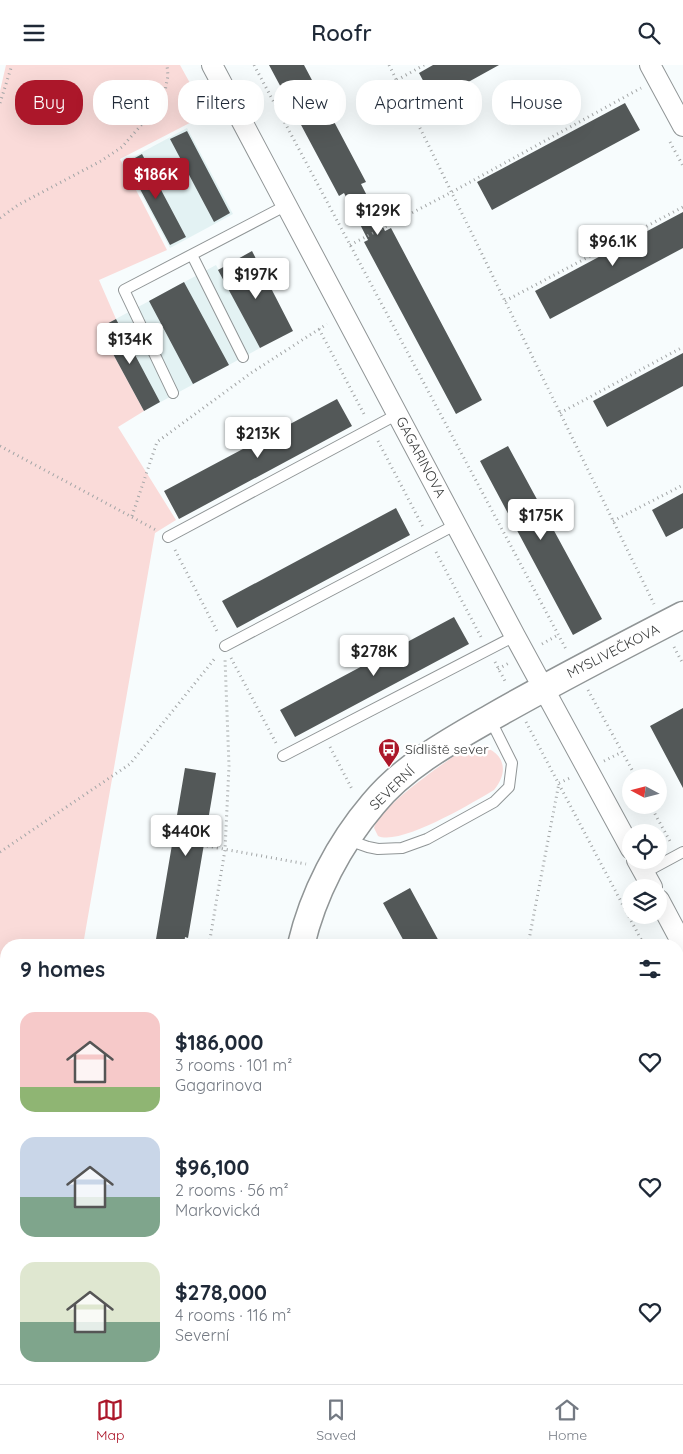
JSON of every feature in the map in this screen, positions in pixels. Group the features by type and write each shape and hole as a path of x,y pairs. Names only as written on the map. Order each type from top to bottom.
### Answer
{"street":[{"name":"GAGARINOVA","path":"212,65 515,636 622,832"},
{"path":"650,65 683,126"},
{"name":"MYSLIVEČKOVA","path":"544,687 683,615"},
{"name":"SEVERNÍ","path":"303,939 321,887 347,839 373,803 403,775 436,749 544,687"},
{"path":"667,915 680,939"}],"lane":[{"path":"172,393 124,290 287,205"},
{"path":"192,255 243,357"},
{"path":"168,537 398,414"},
{"path":"225,646 457,524"},
{"path":"283,756 515,636"},
{"path":"347,839 378,849 402,848 427,839 494,803 509,787 512,763 490,718"},
{"path":"644,874 680,853"}],"path":[{"path":"0,103 12,65"},
{"path":"0,218 18,205 101,161 122,147 158,103 165,91 168,76 167,65"},
{"path":"254,65 568,653"},
{"path":"389,65 396,80 424,65"},
{"path":"350,245 452,192 641,88"},
{"path":"418,125 654,604"},
{"path":"505,301 683,207"},
{"path":"132,516 158,442 251,373 344,313"},
{"path":"319,329 641,939"},
{"path":"560,413 683,347"},
{"path":"0,446 168,537 283,756"},
{"path":"613,521 683,485"},
{"path":"210,939 225,850 229,766 225,646"},
{"path":"0,852 130,764 225,646"},
{"path":"674,647 683,665"},
{"path":"586,686 632,769"},
{"path":"323,735 353,791"},
{"path":"602,762 622,752"},
{"path":"529,939 559,783"},
{"path":"656,814 680,853"},
{"path":"207,846 306,864"}],"shaded area":[{"path":"6,65 180,65 188,80 178,80 178,125 186,125 120,159 167,250 99,280 116,319 99,328 144,411 118,427 176,520 155,533 84,939 0,939 0,91"},
{"path":"187,128 233,214 170,248 124,162"},
{"path":"216,265 260,348 144,411 99,328"},
{"path":"469,746 479,746 488,749 500,758 503,765 503,773 494,790 454,813 419,829 403,835 378,836 374,828 388,808 416,784"}],"building":[{"path":"269,65 304,65 312,80 277,80"},
{"path":"433,65 499,65 472,80 423,80 419,73"},
{"path":"625,103 640,130 492,210 477,182"},
{"path":"301,125 336,125 366,182 361,184 385,231 391,228 482,400 456,414 364,242 368,240 344,193 339,196"},
{"path":"187,131 230,213 214,222 170,139"},
{"path":"142,154 186,237 170,245 126,163"},
{"path":"683,212 683,248 550,319 535,291"},
{"path":"252,251 293,331 260,348 218,270"},
{"path":"184,282 229,365 193,384 149,301"},
{"path":"116,319 160,402 144,411 99,328"},
{"path":"683,353 683,386 607,427 593,401"},
{"path":"337,399 352,426 179,519 164,491"},
{"path":"508,446 602,619 573,635 480,461"},
{"path":"683,493 683,528 666,537 652,510"},
{"path":"396,508 410,535 237,628 222,601"},
{"path":"454,617 469,644 295,737 280,710"},
{"path":"683,708 683,788 650,726"},
{"path":"185,768 216,773 188,938 156,939"},
{"path":"410,888 438,939 403,939 383,903"}],"place":[{"name":"Sídliště sever","path":"389,768"}]}
